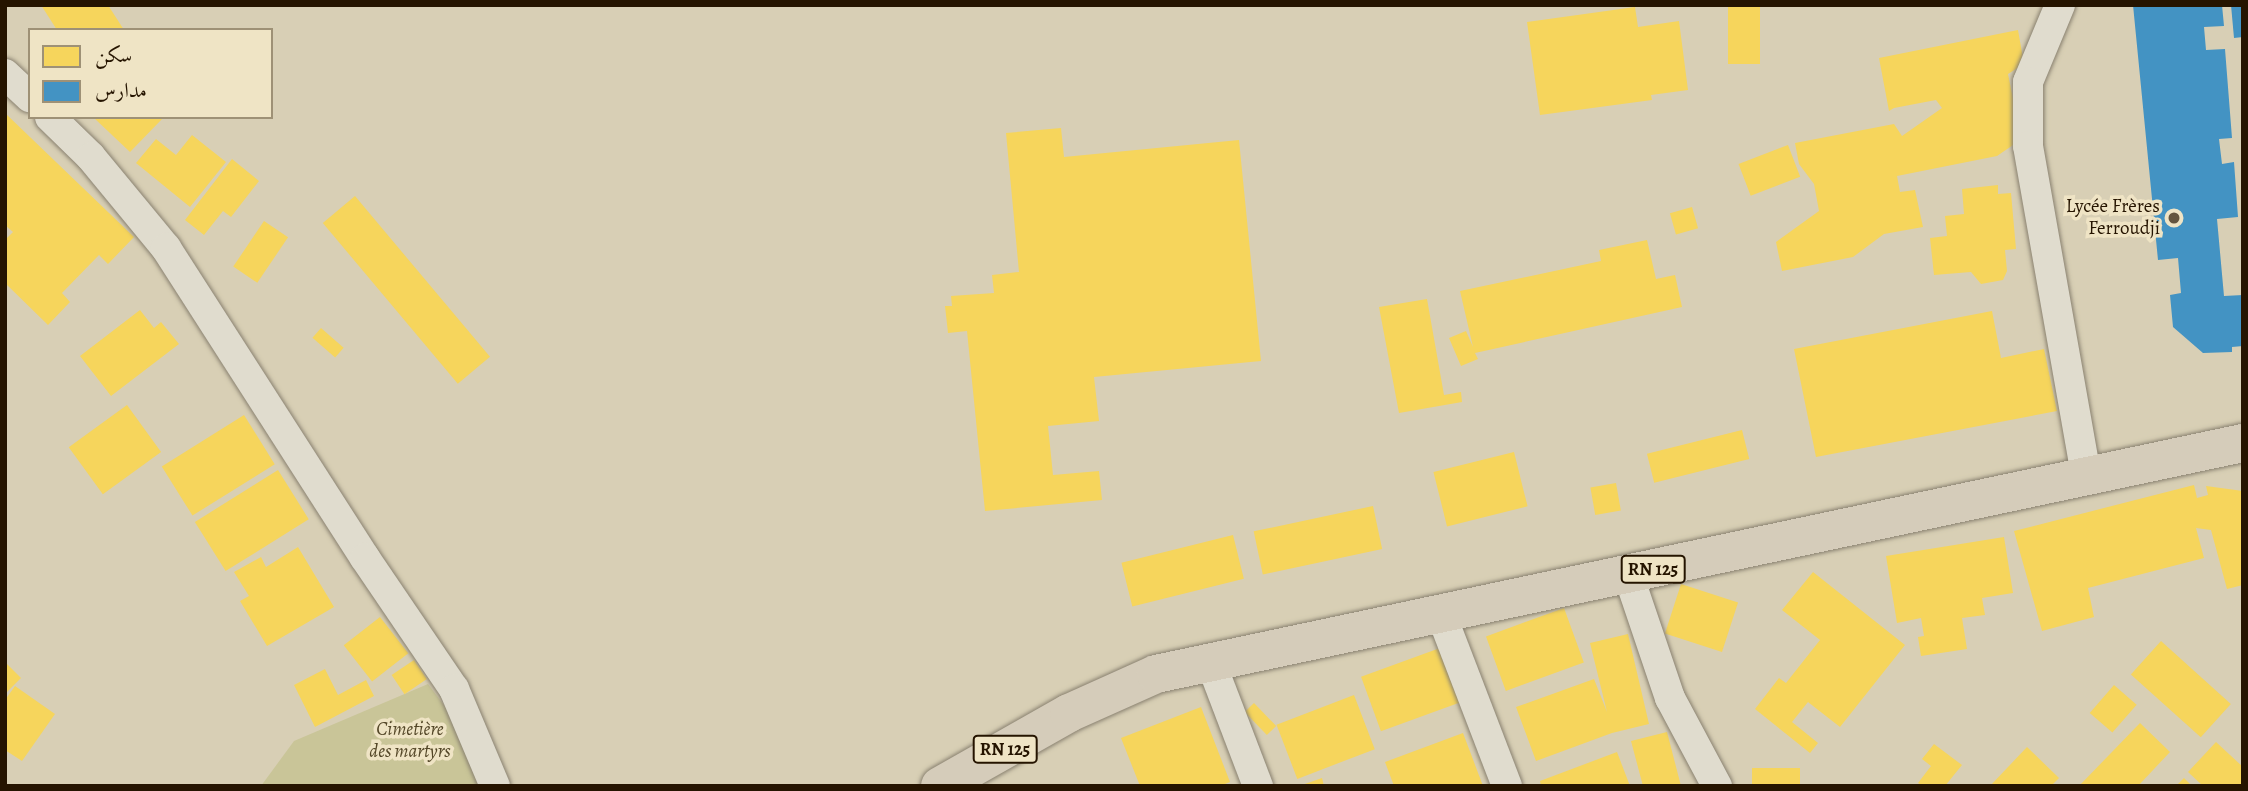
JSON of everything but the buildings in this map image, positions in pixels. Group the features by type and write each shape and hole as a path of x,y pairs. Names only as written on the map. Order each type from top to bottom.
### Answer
{"main road":[{"name":"RN 125","path":"941,785 1069,713 1156,674 2243,443"}],"street":[{"path":"2060,5 2028,82 2028,146 2086,476"},
{"path":"5,74 28,95"},
{"path":"52,119 91,157 166,248 365,558 454,689 495,786"},
{"path":"1628,574 1670,698 1717,786"},
{"path":"1441,614 1507,786"},
{"path":"1211,663 1258,786"}],"green space":[{"name":"Cimetière des martyrs","path":"428,684 446,708 479,786 261,786 294,741"}],"place":[{"name":"Lycée Frères Ferroudji","path":"2174,218"}]}
